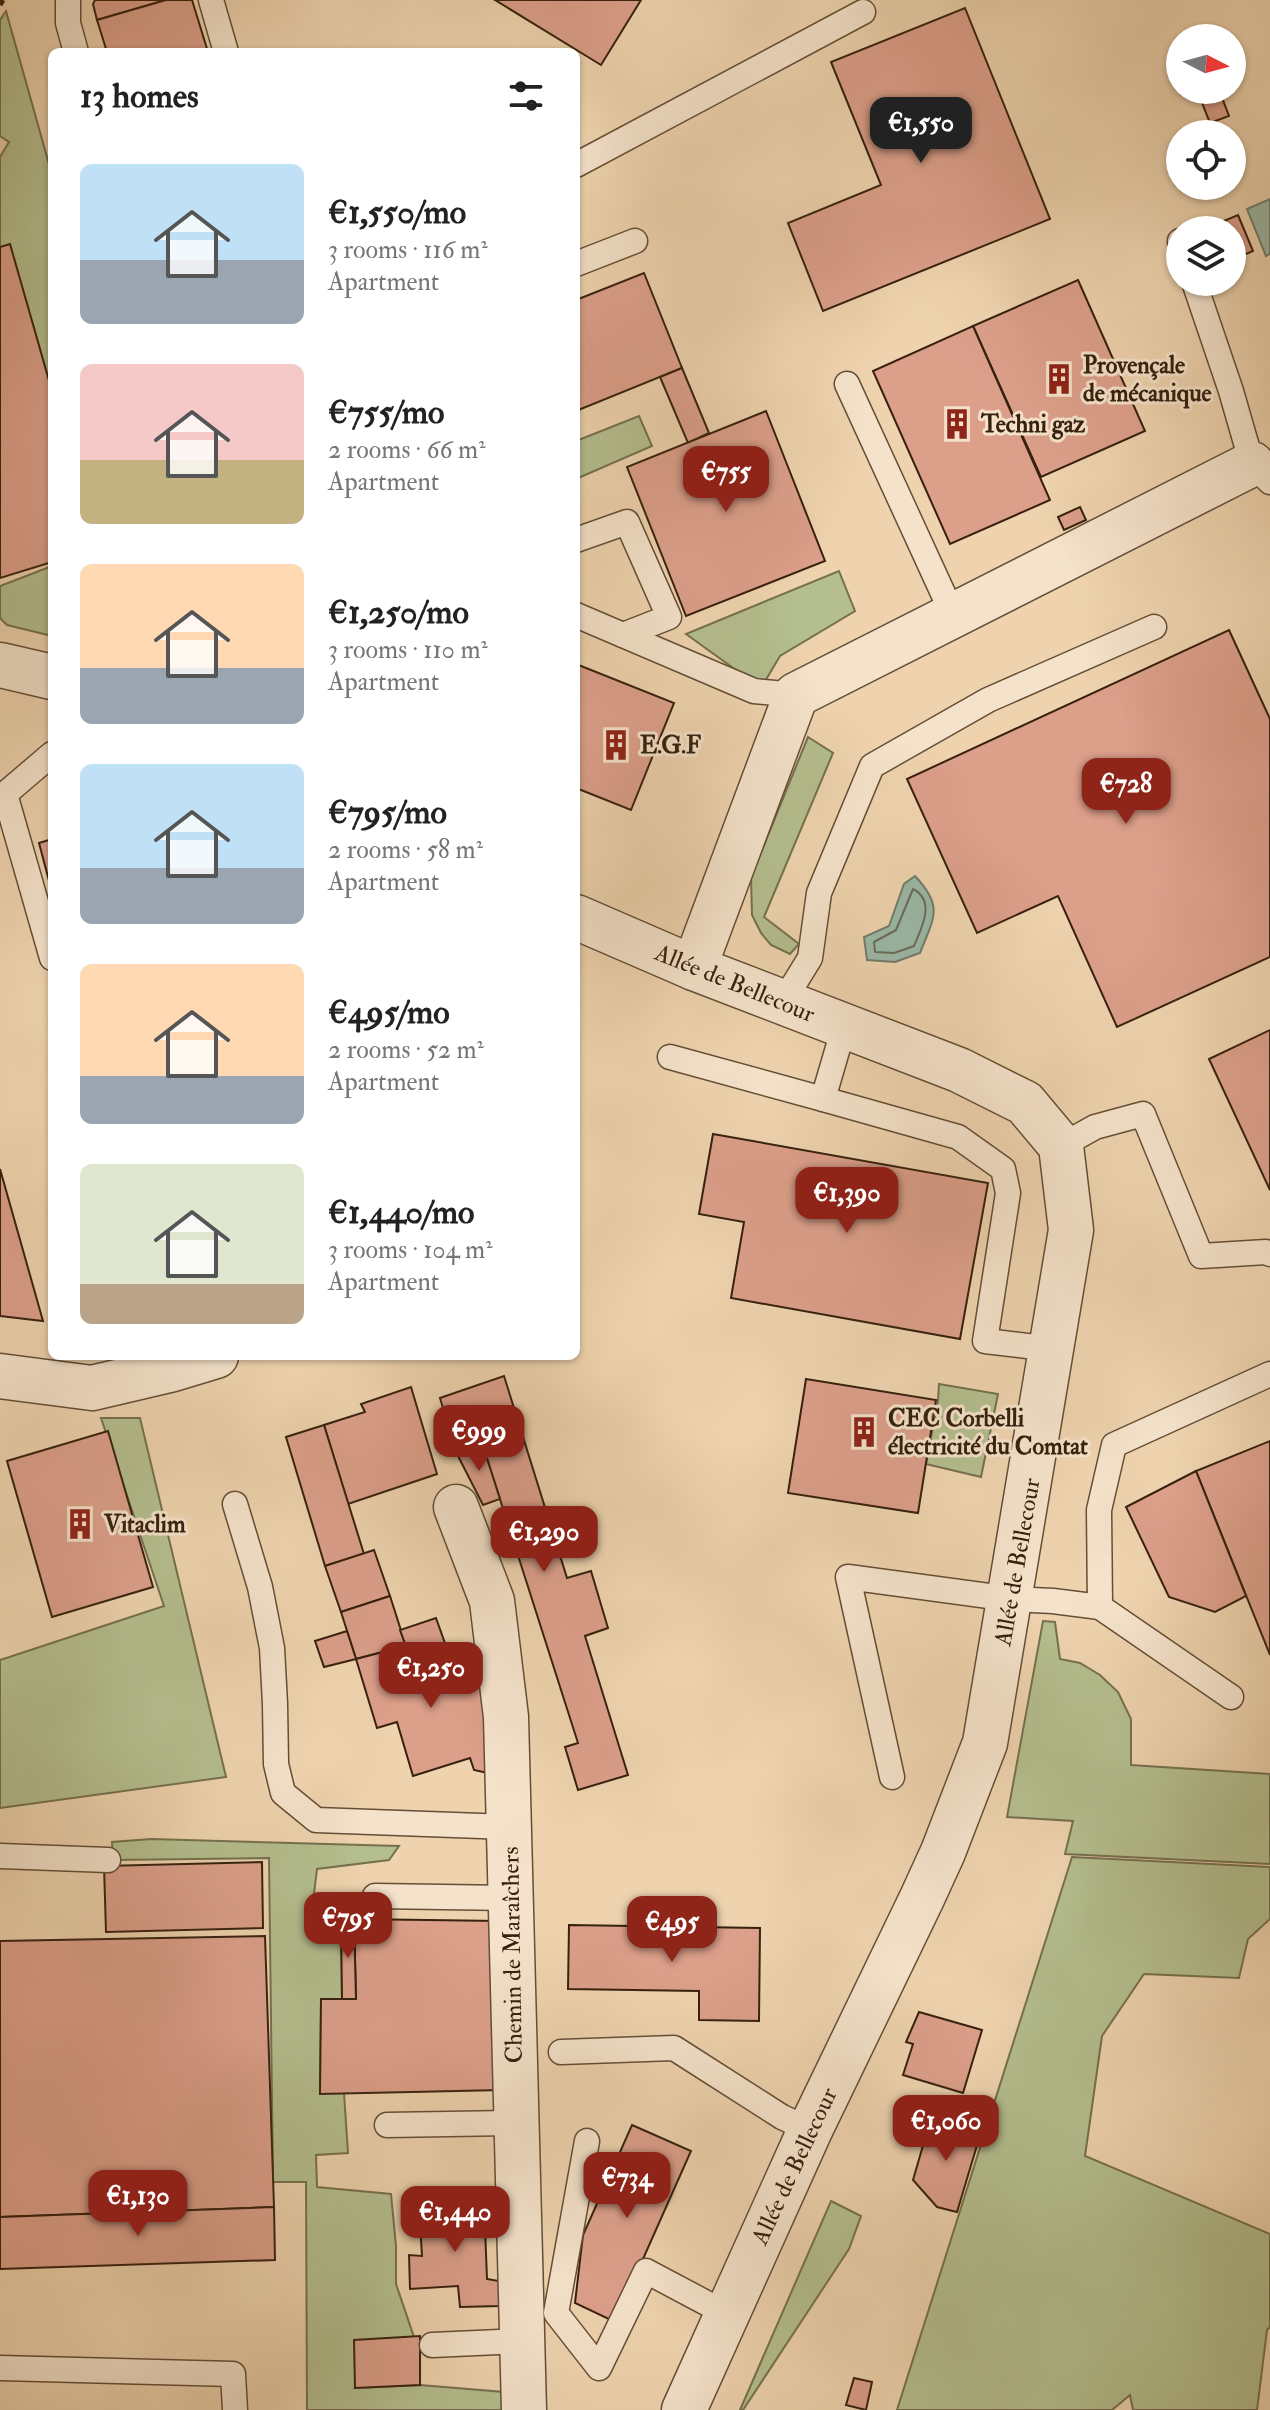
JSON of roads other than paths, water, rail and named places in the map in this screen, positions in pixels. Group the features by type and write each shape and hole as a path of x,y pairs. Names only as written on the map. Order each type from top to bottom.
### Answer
{"street":[{"path":"694,968 796,695 953,615 1261,473"},
{"path":"0,665 48,676"},
{"name":"Allée de Bellecour","path":"580,919 694,968 959,1070 1025,1103 1061,1146 1071,1230 985,1743 927,1886 810,2130 684,2410"},
{"path":"0,1376 92,1388 171,1362"},
{"name":"Chemin de Maraîchers","path":"456,1507 492,1601 506,1717 524,2410"}],"lane":[{"path":"68,0 68,23 75,48"},
{"path":"211,0 225,48"},
{"path":"580,163 863,12"},
{"path":"580,262 635,241"},
{"path":"1199,296 1261,473"},
{"path":"847,384 953,615"},
{"path":"580,539 627,522 669,617 623,635"},
{"path":"580,617 754,691 796,695"},
{"path":"783,1002 810,958 819,893 872,766 988,700 1154,627"},
{"path":"48,757 5,794 48,944"},
{"path":"823,1099 844,1027"},
{"path":"670,1057 958,1137 1003,1169 1008,1193 985,1341 1052,1349"},
{"path":"1061,1146 1095,1127 1143,1114 1201,1256 1270,1254"},
{"path":"1100,1607 1099,1510 1114,1445 1270,1374"},
{"path":"235,1504 260,1587 272,1648 276,1764 283,1793 316,1820 509,1827"},
{"path":"892,1777 848,1577 1011,1599 1100,1607 1231,1697"},
{"path":"0,1856 108,1860"},
{"path":"375,1896 511,1898"},
{"path":"561,2052 674,2048 782,2117 810,2130"},
{"path":"387,2125 517,2123"},
{"path":"587,2141 556,2313 599,2368 646,2271 727,2314"},
{"path":"432,2345 522,2341"},
{"path":"0,2368 233,2374 235,2410"}],"water":[{"path":"1270,199 1270,254 1266,256 1247,209"},
{"path":"915,876 930,896 934,913 920,953 895,962 867,960 864,937 889,926 904,884"}],"place":[{"name":"Provençale de mécanique","path":"1059,379"},
{"name":"Techni gaz","path":"957,424"},
{"name":"E.G.F","path":"616,745"},
{"name":"CEC Corbelli électricité du Comtat","path":"864,1432"},
{"name":"Vitaclim","path":"80,1524"}]}
